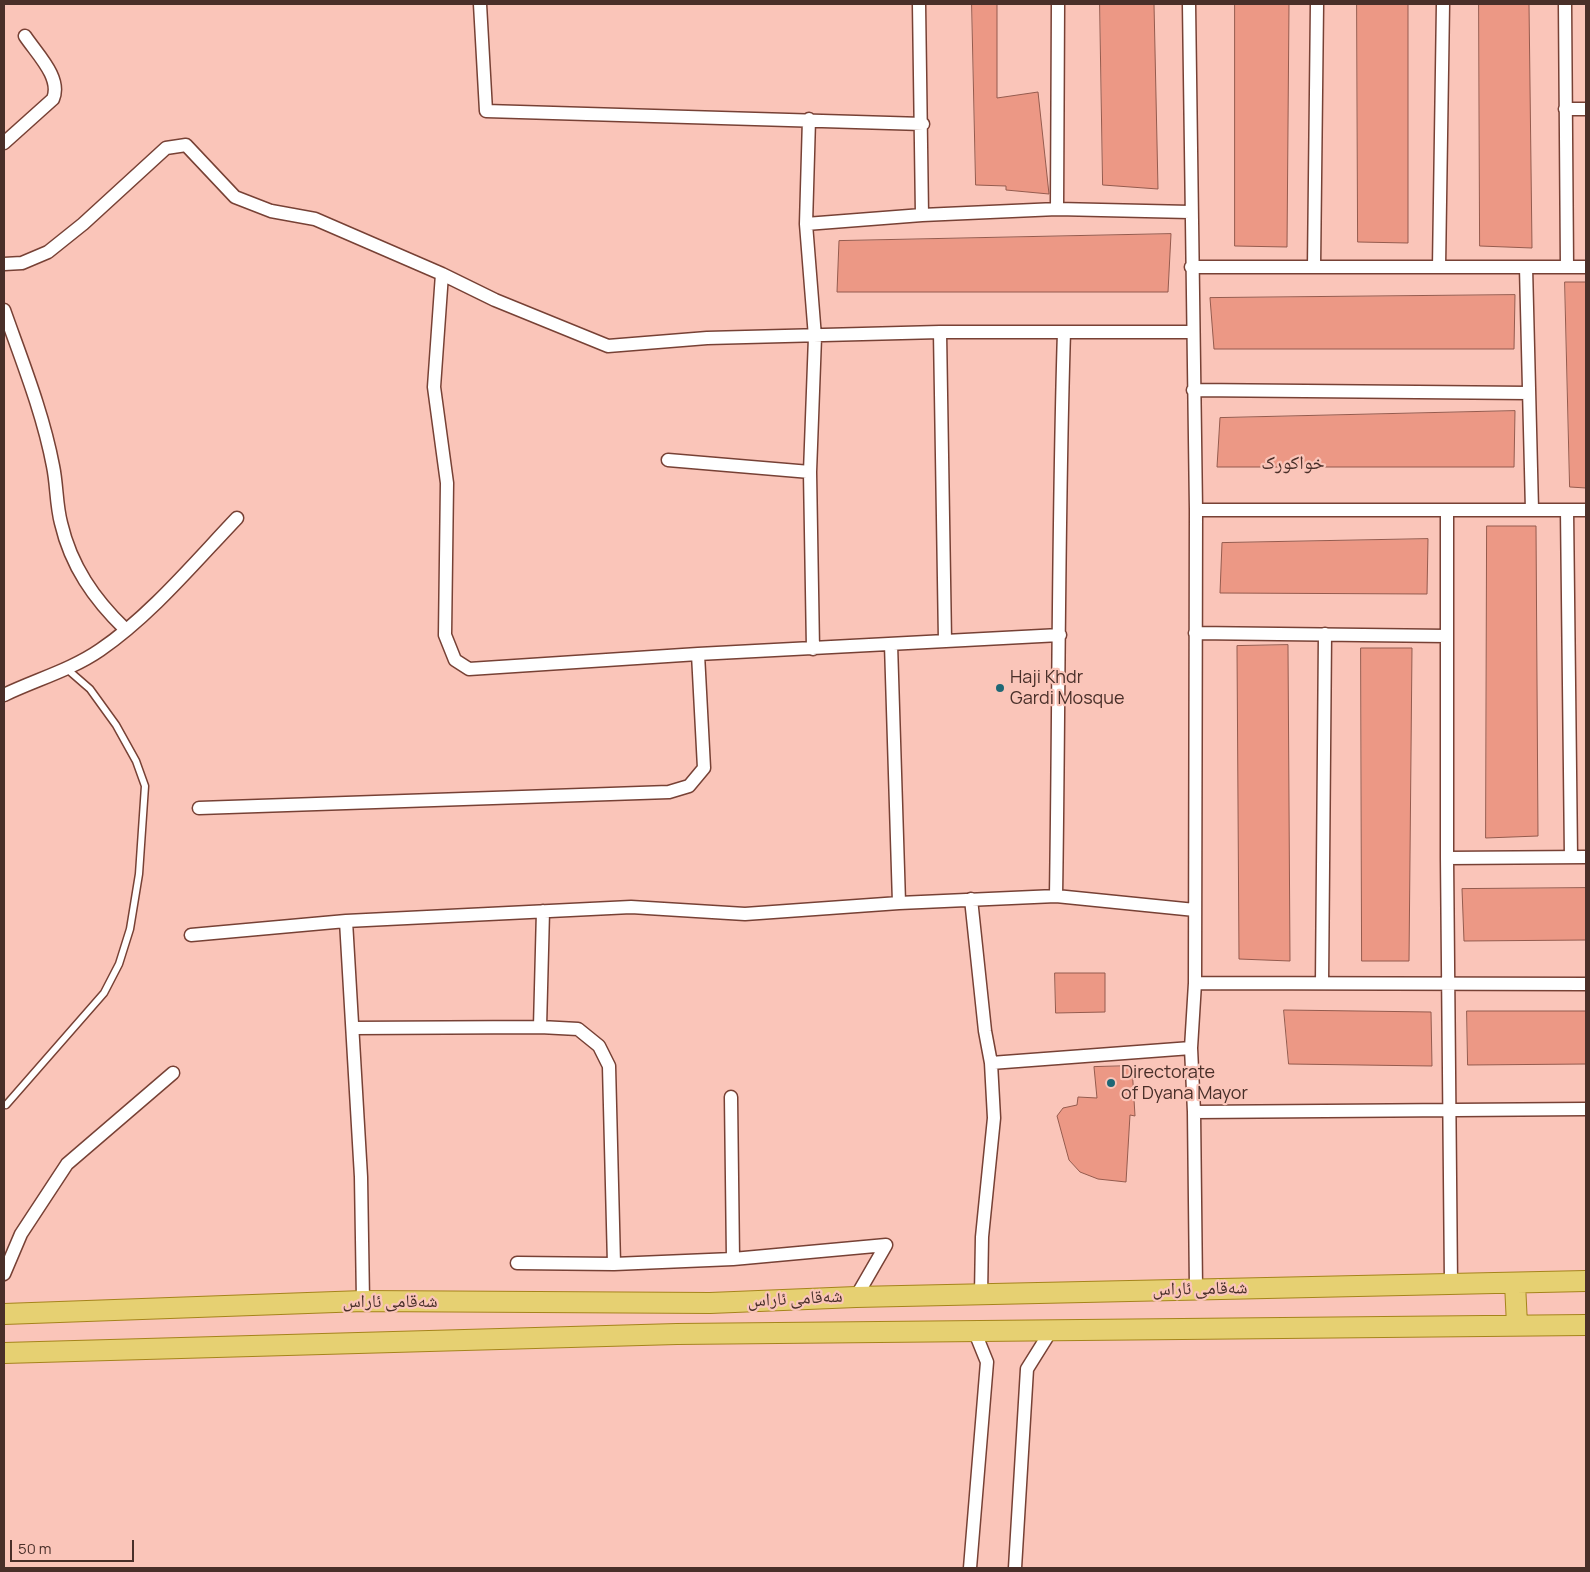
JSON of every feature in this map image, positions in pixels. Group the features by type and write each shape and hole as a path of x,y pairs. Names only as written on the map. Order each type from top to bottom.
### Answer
{"main road":[{"name":"شەقامی ئاراس","path":"4,1314 363,1301 710,1303 980,1294 1451,1283 1586,1282"},
{"path":"1515,1283 1517,1325"},
{"path":"677,1334 682,1319 710,1303"},
{"name":"شەقامی ئاراس","path":"4,1353 677,1334 1586,1325"}],"street":[{"path":"480,4 486,111 809,119 922,124"},
{"path":"919,4 922,215"},
{"path":"1056,209 1058,4"},
{"path":"1189,4 1190,212 1196,510 1195,910 1191,1048 1194,1112 1196,1289"},
{"path":"1314,267 1317,4"},
{"path":"1439,267 1443,4"},
{"path":"1565,4 1567,267"},
{"path":"4,143 53,99 57,90 54,79 25,36"},
{"path":"1565,109 1586,109"},
{"path":"809,119 806,224 815,337 810,472 813,649"},
{"path":"4,264 22,263 48,252 83,224 166,148 186,145 235,197 271,211 315,219 442,274 495,300 608,346 707,338 815,337 940,332 1192,332"},
{"path":"806,224 922,215 1056,209 1190,212"},
{"path":"1191,267 1586,267"},
{"path":"1526,267 1532,510"},
{"path":"442,274 434,387 447,483 445,634 455,660 470,669 698,654 1060,635"},
{"path":"4,310 28,377 53,466 61,523 67,540 80,573 101,606 125,629"},
{"path":"940,332 945,641"},
{"path":"1056,896 1060,635 1059,478 1064,332"},
{"path":"1194,390 1529,393"},
{"path":"668,460 810,472"},
{"path":"1196,510 1586,510"},
{"path":"1567,510 1571,857"},
{"path":"1447,511 1447,858 1451,1283"},
{"path":"4,695 66,668 100,650 196,563 236,518"},
{"path":"1195,633 1447,636"},
{"path":"1322,984 1325,634"},
{"path":"891,644 899,903"},
{"path":"199,808 669,792 689,786 704,768 698,654"},
{"path":"1447,858 1586,856"},
{"path":"191,935 346,921 631,907 745,914 899,903 1056,896 1195,910"},
{"path":"971,899 991,1063 994,1118 982,1237 980,1294"},
{"path":"540,1027 543,911"},
{"path":"346,921 361,1177 363,1301"},
{"path":"1194,983 1586,984"},
{"path":"353,1028 540,1027 578,1029 599,1046 609,1066 614,1264"},
{"path":"991,1063 1191,1048"},
{"path":"4,1274 21,1234 67,1164 173,1073"},
{"path":"730,1097 733,1259"},
{"path":"1194,1112 1586,1109"},
{"path":"517,1263 614,1264 733,1259 886,1245 856,1297"},
{"path":"1015,1568 1027,1369 1052,1329"},
{"path":"970,1568 987,1362 974,1330"}],"lane":[{"path":"6,1105 104,993 119,964 130,929 139,874 145,786 136,761 116,725 90,689 66,668"}],"building":[{"path":"972,4 997,4 997,98 1038,92 1049,194 1006,190 1006,186 976,185"},
{"path":"1100,4 1154,4 1158,189 1103,185"},
{"path":"1235,4 1289,4 1287,247 1235,246"},
{"path":"1357,4 1408,4 1408,243 1358,242"},
{"path":"1479,4 1529,4 1532,248 1480,246"},
{"path":"1171,234 1168,292 837,292 839,241"},
{"path":"1565,282 1586,282 1586,488 1570,487"},
{"path":"1515,295 1514,349 1214,349 1210,298"},
{"path":"1515,411 1514,467 1217,467 1220,418"},
{"path":"1487,526 1536,526 1538,836 1486,838"},
{"path":"1428,539 1427,594 1220,593 1222,543"},
{"path":"1288,645 1290,961 1239,959 1237,646"},
{"path":"1361,648 1412,648 1409,961 1362,961"},
{"path":"1586,888 1586,940 1464,941 1462,889"},
{"path":"1055,973 1105,973 1105,1012 1056,1013"},
{"path":"1284,1010 1431,1012 1432,1066 1289,1064"},
{"path":"1467,1011 1586,1011 1586,1064 1468,1065"},
{"path":"1132,1066 1135,1116 1130,1115 1126,1182 1098,1179 1080,1172 1069,1160 1057,1116 1063,1108 1077,1105 1078,1097 1097,1098 1094,1067"}],"place":[{"name":"Haji Khdr Gardi Mosque","path":"1000,688"},
{"name":"Directorate of Dyana Mayor","path":"1111,1083"}],"district":[{"name":"خواکورک","path":"1293,464"}]}
